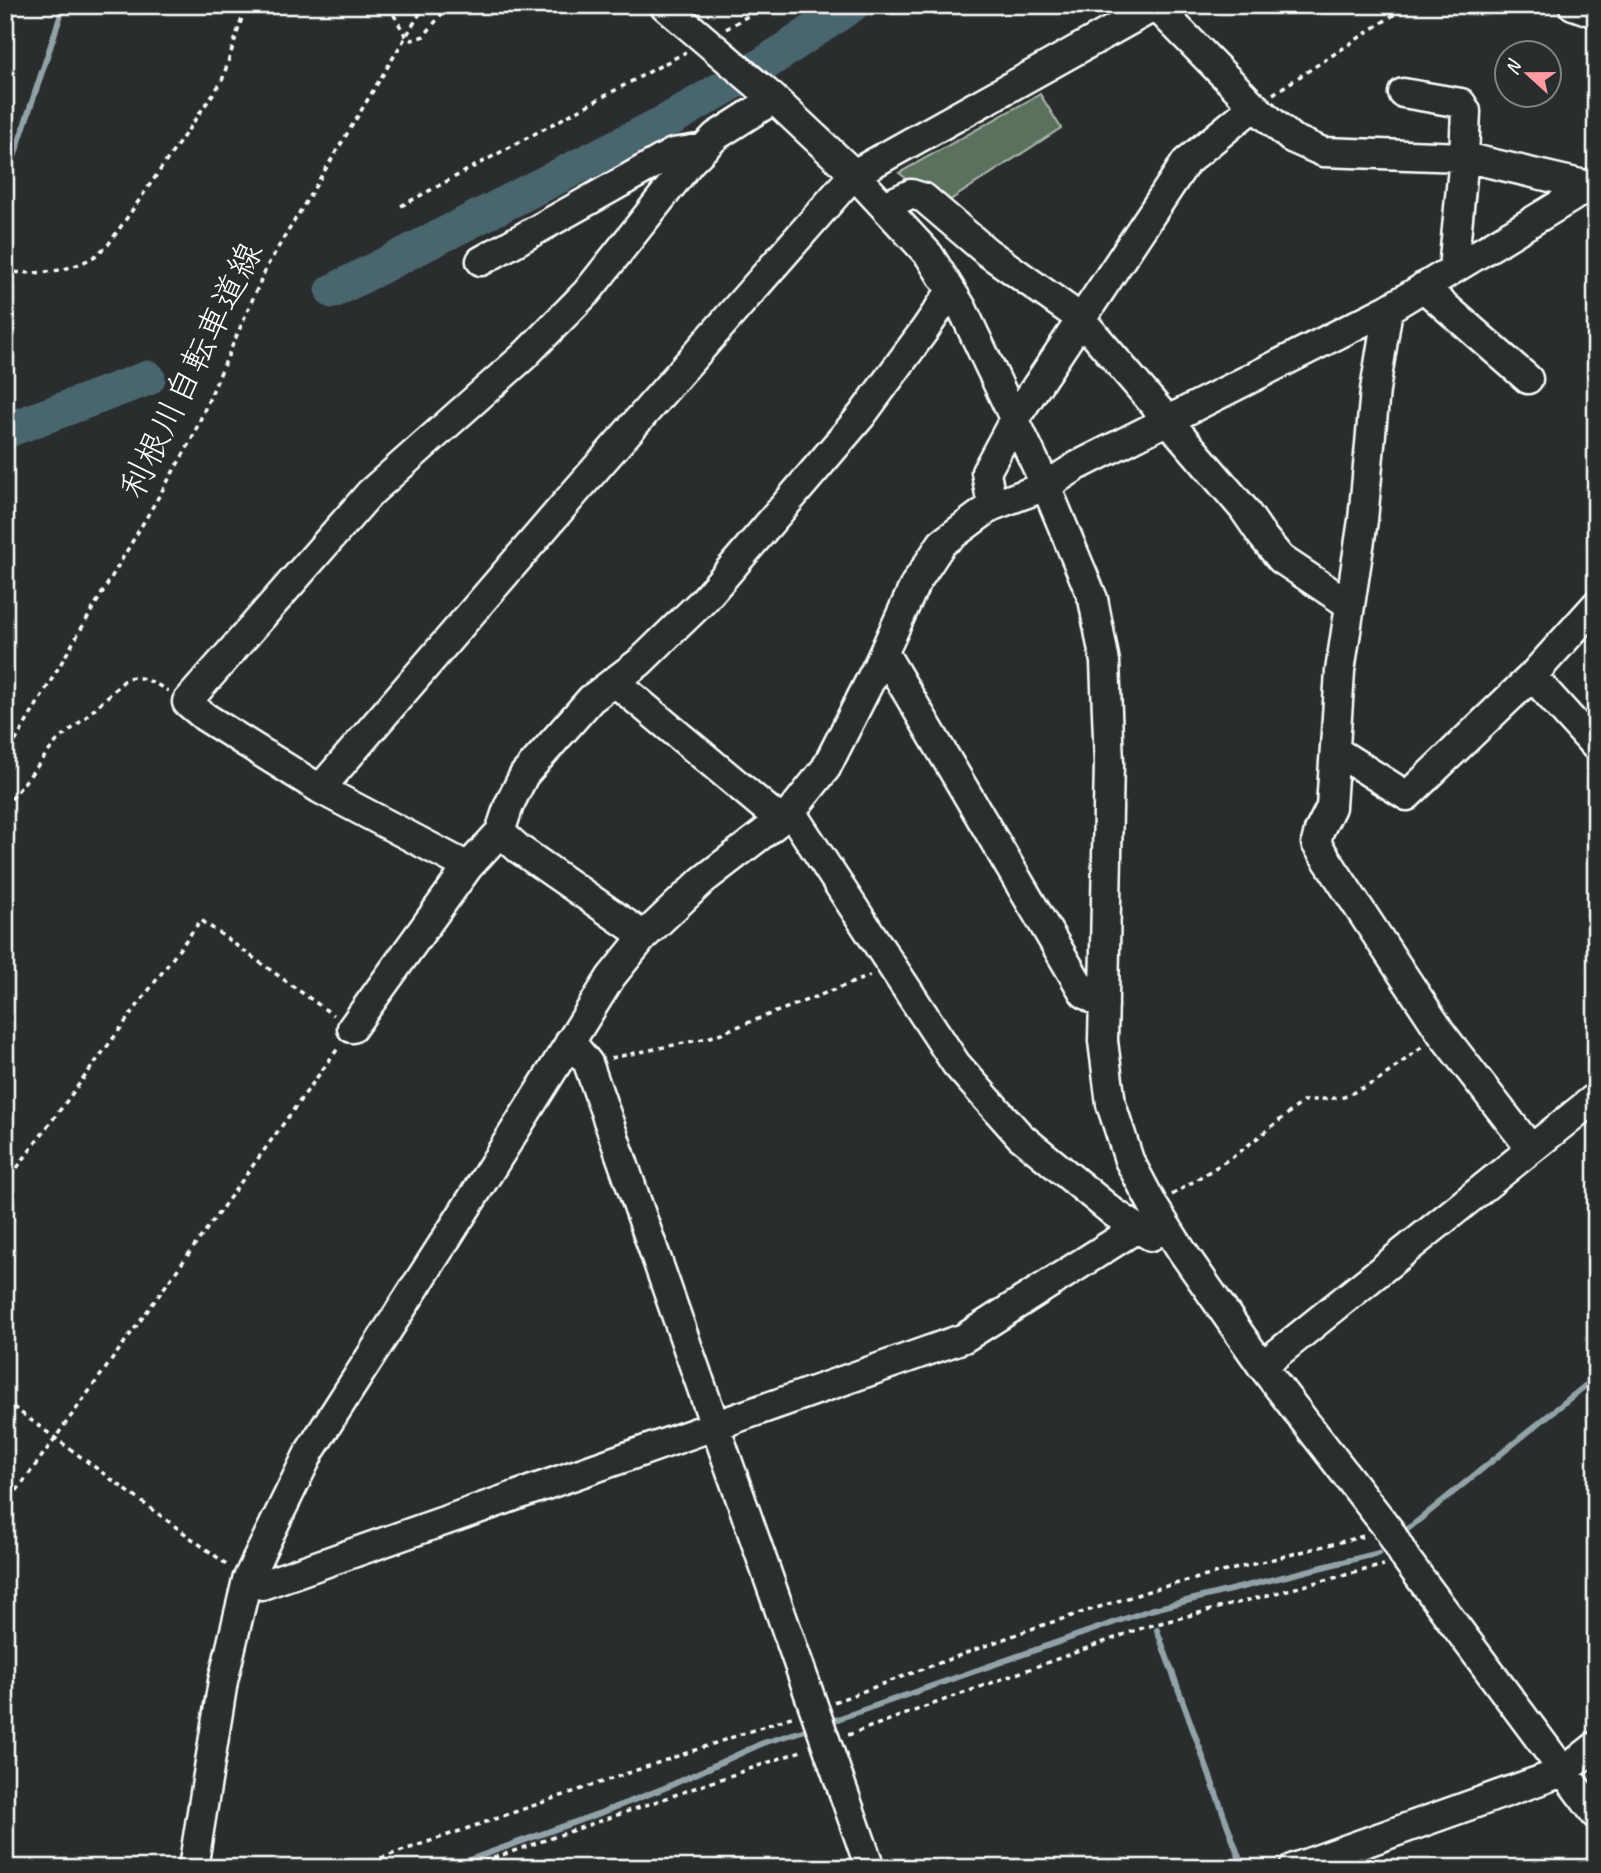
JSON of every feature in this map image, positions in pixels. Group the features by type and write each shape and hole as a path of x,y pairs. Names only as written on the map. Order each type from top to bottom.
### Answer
{"street":[{"path":"664,5 774,99 854,174 929,256 962,308 1046,486 1093,599 1105,662 1109,763 1103,1041 1111,1104 1129,1160 1182,1251 1262,1366 1389,1530 1406,1559 1596,1815"},
{"path":"320,789 854,174 1156,5 1254,106 1291,138 1323,152 1464,157 1593,185"},
{"path":"1573,5 1596,13"},
{"path":"1402,93 1461,103 1466,111 1453,269"},
{"path":"468,867 320,789 205,717 187,702 370,493 523,357 587,292 690,162 716,136 774,99"},
{"path":"992,506 986,472 1014,419 1080,318 1186,162 1254,106"},
{"path":"481,261 673,153 704,148"},
{"path":"193,1868 223,1681 247,1580 310,1451 611,977 644,936 702,880 786,816 826,768 884,653 915,584 942,543 992,506 1046,486 1077,467 1388,309 1593,185"},
{"path":"884,206 911,194 924,198 987,252 1080,318 1243,508 1281,559 1350,605"},
{"path":"1423,288 1528,379"},
{"path":"352,1028 468,867 500,832 509,805 524,775 591,699 640,662 704,600 750,548 862,415 951,290"},
{"path":"1388,309 1376,390 1363,520 1340,671 1331,807 1316,843 1442,1034 1531,1149"},
{"path":"1336,751 1407,796 1532,676 1596,605"},
{"path":"884,653 1084,993 1104,1005"},
{"path":"1532,676 1596,747"},
{"path":"615,682 786,816 956,1065 1020,1136 1114,1213 1136,1228 1182,1251"},
{"path":"500,832 519,849 644,936"},
{"path":"570,1041 588,1063 870,1868"},
{"path":"1262,1366 1596,1097"},
{"path":"247,1580 262,1585 964,1338 1136,1228"},
{"path":"1294,1868 1563,1772 1596,1746"}],"path":[{"path":"5,271 52,272 90,259 107,245 222,81 246,5"},
{"path":"397,5 394,15 406,37 412,40 424,36 450,5"},
{"name":"利根川自転車道線","path":"5,759 190,443 267,266 425,5"},
{"path":"401,205 713,47 766,5"},
{"path":"1254,106 1409,5"},
{"path":"5,807 57,741 127,678 150,681 187,702"},
{"path":"5,1184 201,920 352,1028 5,1507"},
{"path":"588,1063 708,1038 892,968"},
{"path":"1154,1207 1237,1154 1304,1101 1344,1097 1379,1080 1442,1034"},
{"path":"5,1401 247,1580"},
{"path":"352,1868 813,1710 1028,1630 1155,1589 1389,1530"},
{"path":"465,1868 827,1742 1144,1627 1406,1559"}],"green space":[{"path":"1040,94 1061,128 941,206 899,173"}],"waterway":[{"path":"5,184 64,5"},
{"path":"333,291 669,120 764,64 852,5"},
{"path":"5,431 148,378"},
{"path":"1409,1528 1596,1377"},
{"path":"826,1723 1150,1610 1379,1553"},
{"path":"1157,1630 1243,1868"},
{"path":"447,1868 603,1812 667,1787 763,1743 812,1728"}]}
